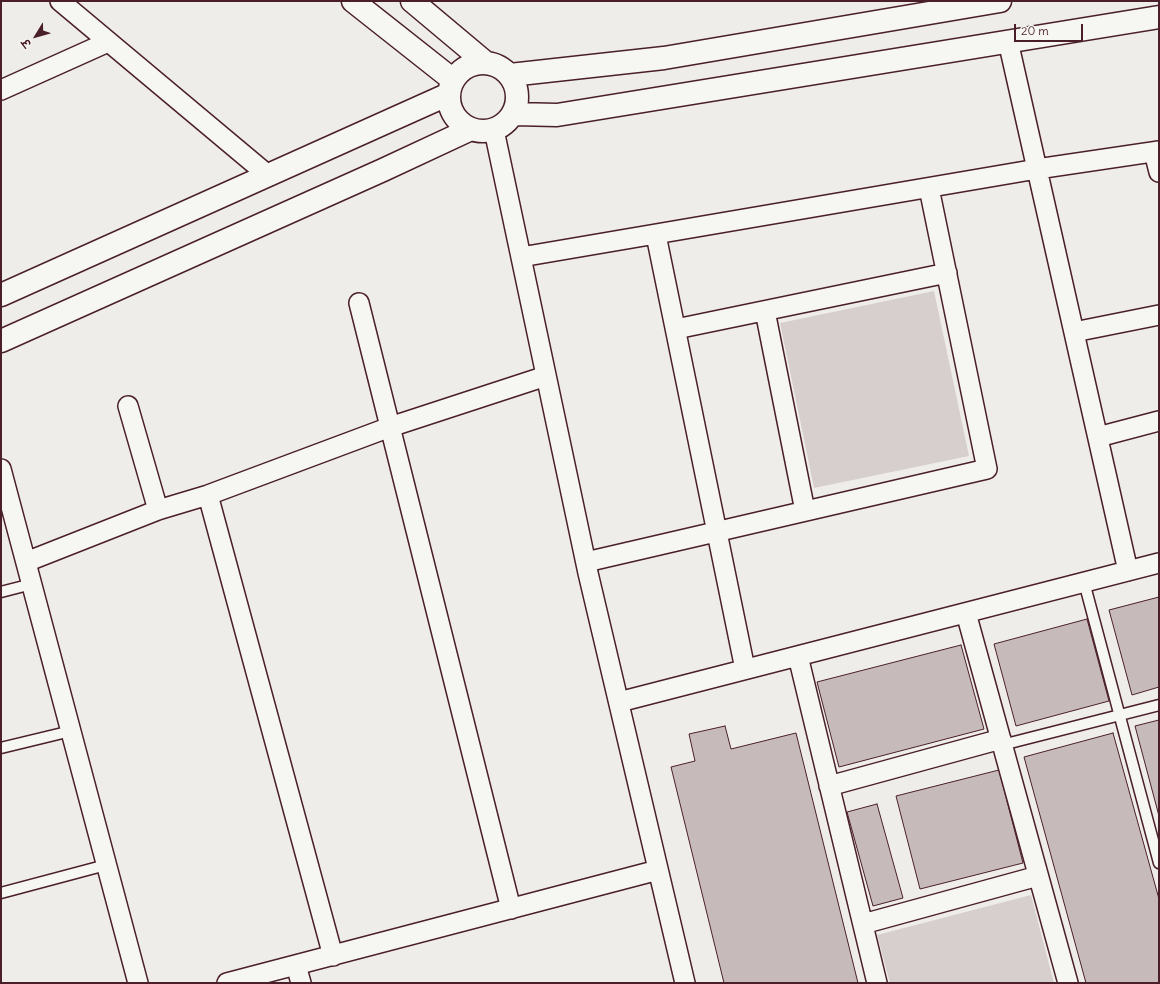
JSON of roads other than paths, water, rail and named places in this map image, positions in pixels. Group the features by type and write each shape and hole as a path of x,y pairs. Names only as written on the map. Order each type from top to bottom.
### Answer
{"street":[{"path":"60,1 269,176"},
{"path":"353,1 451,87"},
{"path":"412,1 486,63"},
{"path":"510,75 664,58 1000,1"},
{"path":"514,114 557,114 1159,16"},
{"path":"1008,41 1128,571"},
{"path":"1,90 108,42"},
{"path":"486,63 499,66 510,75 517,88 518,100 514,114 506,124 494,130 481,132 471,129 457,120 451,108 451,87 461,70 473,64 486,63"},
{"path":"1,295 269,176 451,87"},
{"path":"1,341 471,129"},
{"path":"494,130 586,562 685,983"},
{"path":"521,257 1038,169 1157,152 1159,172"},
{"path":"586,562 987,469 929,188"},
{"path":"656,235 745,669"},
{"path":"676,329 946,273"},
{"path":"359,303 511,909"},
{"path":"765,311 805,511"},
{"path":"1074,332 1159,314"},
{"path":"26,562 158,510 208,495 390,427 546,376"},
{"path":"128,406 158,510"},
{"path":"1098,437 1159,421"},
{"path":"1,469 138,983"},
{"path":"208,495 332,956"},
{"path":"619,702 1159,563"},
{"path":"966,613 1068,983"},
{"path":"798,656 877,983"},
{"path":"829,786 1002,742"},
{"path":"227,983 298,974 332,956 658,870"},
{"path":"863,924 1038,876"}],"lane":[{"path":"1084,582 1159,863"},
{"path":"1,592 32,584"},
{"path":"1002,742 1159,705"},
{"path":"1,748 71,731"},
{"path":"1,893 106,865"}]}
